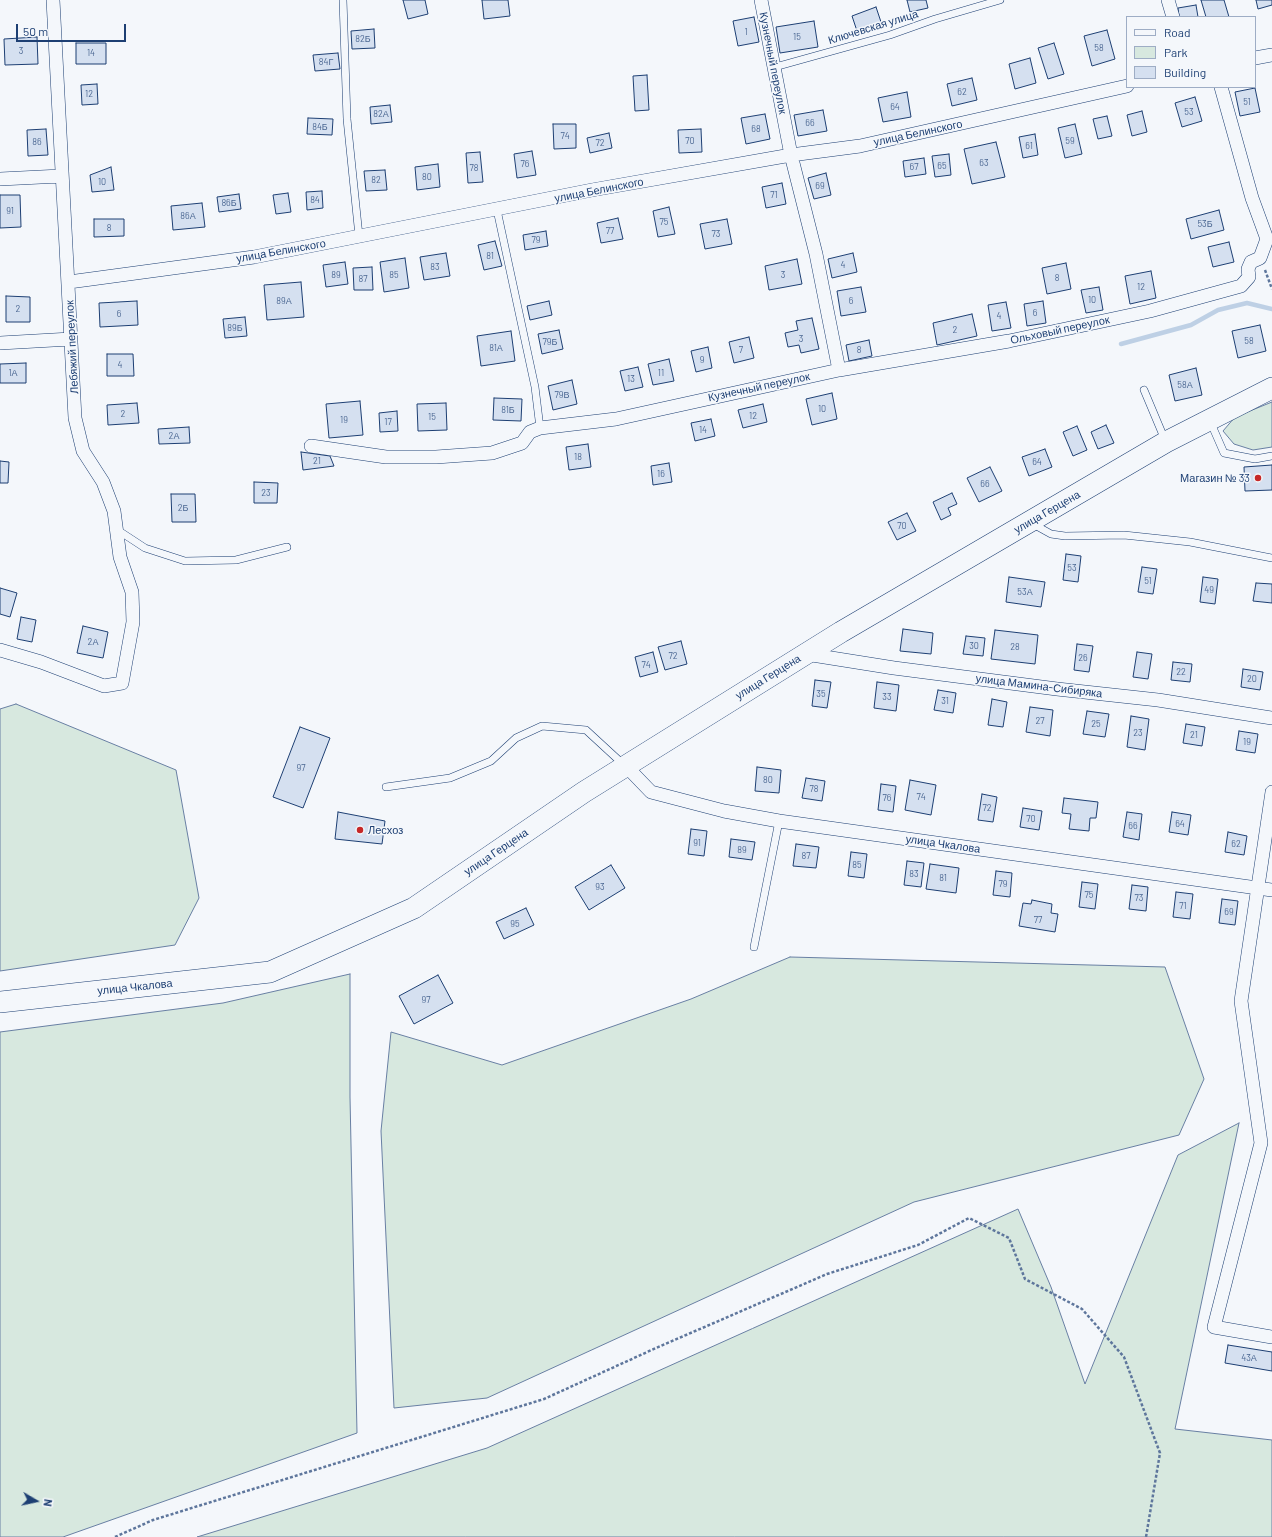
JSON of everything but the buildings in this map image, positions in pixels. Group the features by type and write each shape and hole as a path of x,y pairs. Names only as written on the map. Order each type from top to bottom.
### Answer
{"main road":[{"name":"улица Герцена","path":"270,972 414,908 584,792 806,654 1166,442 1272,388"},
{"name":"улица Чкалова","path":"0,1002 270,972"}],"street":[{"name":"Лебяжий переулок","path":"0,650 41,662 104,686 122,683 133,622 132,592 120,557 114,512 103,482 83,451 75,418 69,282 61,176 53,0"},
{"name":"Кузнечный переулок","path":"311,446 386,457 436,457 492,453 522,443 530,432 540,428 616,419 839,370 816,254 791,155 761,0"},
{"path":"1168,0 1173,16"},
{"path":"1256,58 1272,55"},
{"name":"улица Белинского","path":"69,282 254,256 497,210 592,190 791,155 860,146 1126,86"},
{"path":"1221,88 1252,198 1267,239 1260,258"},
{"path":"0,179 61,176"},
{"name":"Ольховый переулок","path":"839,370 1009,341 1150,311 1241,286 1249,277 1248,269 1251,262 1260,258"},
{"path":"0,343 71,338"},
{"name":"улица Мамина-Сибиряка","path":"806,654 902,669 1158,700 1272,718"},
{"name":"улица Чкалова","path":"626,766 651,792 724,811 779,821 1272,890"},
{"path":"1272,792 1241,1001 1266,1144 1214,1327 1272,1337"}],"lane":[{"path":"343,0 348,119 359,236"},
{"name":"Ключевская улица","path":"774,67 890,35 935,19 1000,0"},
{"path":"497,210 534,387 540,428"},
{"path":"1144,390 1166,442"},
{"path":"1209,420 1224,453 1255,459 1272,456"},
{"path":"1030,522 1051,534 1065,536 1124,535 1183,541 1272,558"},
{"path":"116,529 145,548 185,561 236,560 287,547"},
{"path":"386,787 450,778 491,761 516,738 542,726 586,730 626,766"},
{"path":"754,946 779,821"}],"path":[{"path":"1260,258 1272,289"},
{"path":"115,1537 153,1520 544,1399 656,1348 827,1274 918,1245 969,1218 1009,1238 1025,1279 1082,1309 1124,1357 1160,1453 1146,1537"}],"green space":[{"path":"1272,402 1272,447 1253,450 1234,444 1223,431 1235,417"},
{"path":"16,704 176,770 199,898 175,945 0,971 0,709"},
{"path":"790,957 1165,967 1204,1079 1179,1135 914,1202 487,1398 394,1408 381,1131 391,1032 502,1065 691,999"},
{"path":"350,974 350,1097 357,1433 63,1537 0,1537 0,1032 223,1003"},
{"path":"1239,1123 1175,1429 1272,1440 1272,1537 197,1537 487,1448 1018,1209 1051,1287 1085,1384 1178,1155"}],"waterway":[{"path":"1121,344 1191,325 1218,310 1247,303 1272,309"}],"place":[{"name":"Магазин № 33","path":"1258,478"},
{"name":"Лесхоз","path":"360,830"}]}
